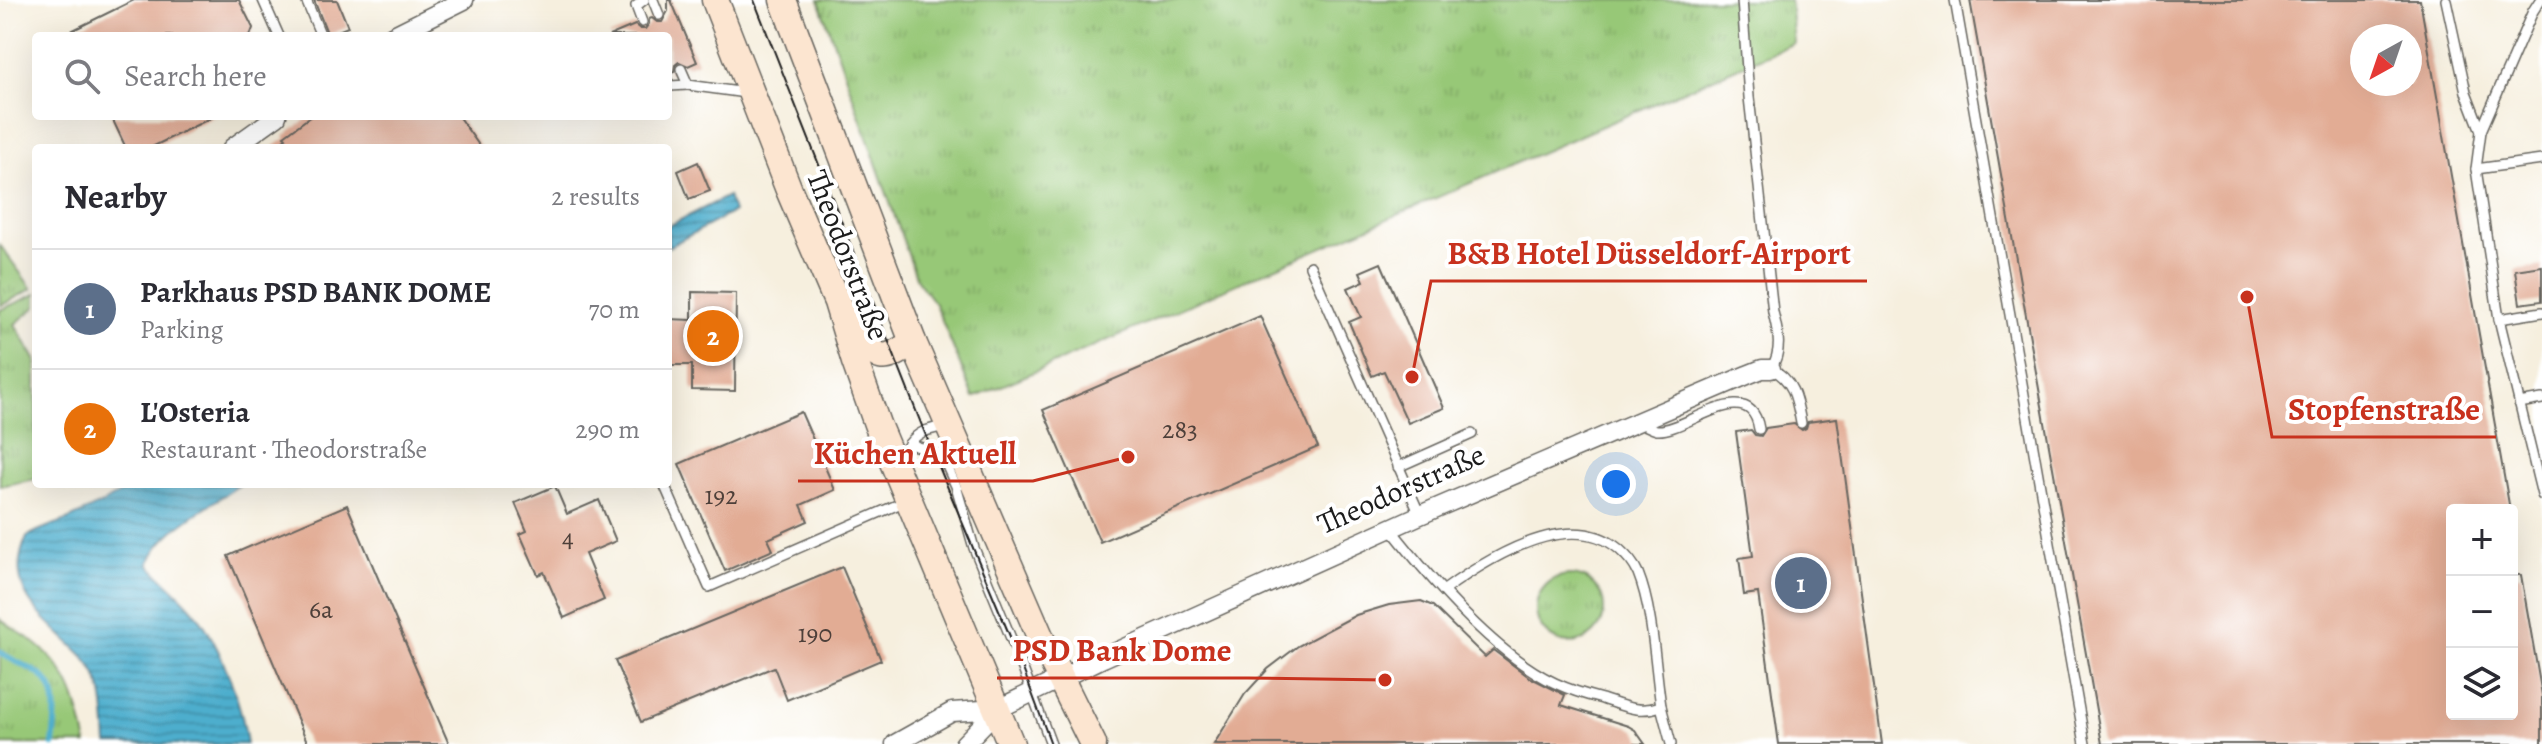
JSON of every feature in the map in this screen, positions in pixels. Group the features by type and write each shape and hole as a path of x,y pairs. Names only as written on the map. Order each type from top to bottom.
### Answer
{"main road":[{"name":"Theodorstraße","path":"715,0 789,190 837,302 855,362 895,467 1011,744"},
{"name":"Theodorstraße","path":"783,0 913,342 1042,641 1093,744"},
{"path":"837,302 857,327 867,347 878,356 894,356 913,342"}],"street":[{"path":"400,32 464,0"},
{"path":"238,144 271,120"},
{"name":"Theodorstraße","path":"998,709 1390,528 1747,375 1771,369"},
{"path":"895,744 952,712 998,709"},
{"path":"964,744 998,709"}],"lane":[{"path":"263,0 277,32"},
{"path":"306,0 319,32"},
{"path":"642,22 636,6 644,0"},
{"path":"653,0 659,15"},
{"path":"1742,0 1749,97 1779,342 1771,369 1785,378 1792,388 1801,423"},
{"path":"1955,0 2085,744"},
{"path":"2446,0 2466,92 2481,131"},
{"path":"2540,0 2481,131 2476,169 2499,319 2542,495"},
{"path":"681,69 688,85"},
{"path":"672,86 688,85 753,94"},
{"path":"2476,169 2542,160"},
{"path":"1310,266 1420,515"},
{"path":"2499,319 2542,312"},
{"path":"2519,403 2542,399"},
{"path":"1637,422 1658,430 1674,427 1726,405 1749,411 1755,416 1759,429"},
{"path":"895,467 916,435 941,427 957,441"},
{"path":"1398,467 1472,434"},
{"path":"909,444 932,451 946,464 956,486 974,548 1051,744"},
{"path":"666,488 709,587 909,500"},
{"path":"1390,528 1443,591 1510,655 1553,682 1639,711 1661,706"},
{"path":"1443,591 1477,566 1544,537 1571,532 1605,538 1627,557 1637,571 1645,598 1661,706 1671,744"}],"green space":[{"path":"819,0 1790,0 1794,43 974,398 935,304 917,280"},
{"path":"0,245 32,289 0,306"},
{"path":"32,296 32,310 15,324 32,354 32,480 0,486 0,310"},
{"path":"1570,575 1583,577 1594,585 1602,596 1602,622 1594,633 1583,641 1570,643 1557,641 1546,633 1538,622 1536,609 1538,596 1546,585 1557,577"},
{"path":"0,619 31,640 55,662 70,686 87,744 0,744"}],"water":[{"path":"728,196 733,212 672,245 672,224"},
{"path":"130,488 235,488 176,529 164,540 149,564 189,605 209,633 234,689 247,744 107,744 103,698 97,676 84,657 33,605 24,591 20,575 20,557 27,537"}],"building":[{"path":"134,0 239,0 253,28 252,32 69,32"},
{"path":"314,0 337,0 348,27 327,32"},
{"path":"668,0 671,0 697,62 688,66 679,62 672,73 672,32 618,32 635,25 645,29 652,18 662,22 668,11"},
{"path":"1970,0 2420,0 2509,504 2446,504 2446,720 2518,720 2518,575 2521,575 2542,695 2542,744 2102,744"},
{"path":"113,120 207,120 158,144 124,144"},
{"path":"306,120 461,120 478,144 278,144 286,138 284,136"},
{"path":"698,162 710,191 689,199 678,171"},
{"path":"1381,263 1444,408 1408,423 1384,371 1372,376 1349,322 1361,317 1348,288 1364,281 1360,272"},
{"path":"2542,266 2542,301 2520,304 2515,270"},
{"path":"692,292 736,293 735,391 692,390 692,365 672,365 672,319 692,320"},
{"path":"1260,316 1318,447 1100,542 1043,410"},
{"path":"801,412 835,490 801,505 808,521 768,539 773,550 725,571 679,464"},
{"path":"1837,418 1882,744 1779,744 1758,593 1744,595 1739,558 1753,556 1736,432 1751,430 1761,436 1766,428 1794,424 1802,430 1808,422"},
{"path":"550,488 556,488 567,514 599,500 616,541 585,554 604,600 564,618 544,572 538,575 520,534 527,531 515,503"},
{"path":"347,505 449,744 308,744 228,556"},
{"path":"842,567 881,660 787,700 774,667 641,722 615,661"},
{"path":"1421,601 1433,606 1485,657 1493,650 1529,677 1565,695 1561,705 1628,726 1645,744 1214,744 1245,694 1268,669 1298,646 1356,615 1389,605"}],"waterway":[{"path":"0,652 39,674 51,688 56,716 53,744"}],"tram line":[{"path":"754,0 1051,744"}],"place":[{"name":"Stopfenstraße","path":"2247,297"},
{"name":"L'Osteria","path":"713,336"},
{"name":"B&B Hotel Düsseldorf-Airport","path":"1412,377"},
{"name":"Küchen Aktuell","path":"1128,457"},
{"name":"Parkhaus PSD BANK DOME","path":"1801,583"},
{"name":"PSD Bank Dome","path":"1385,680"}]}
